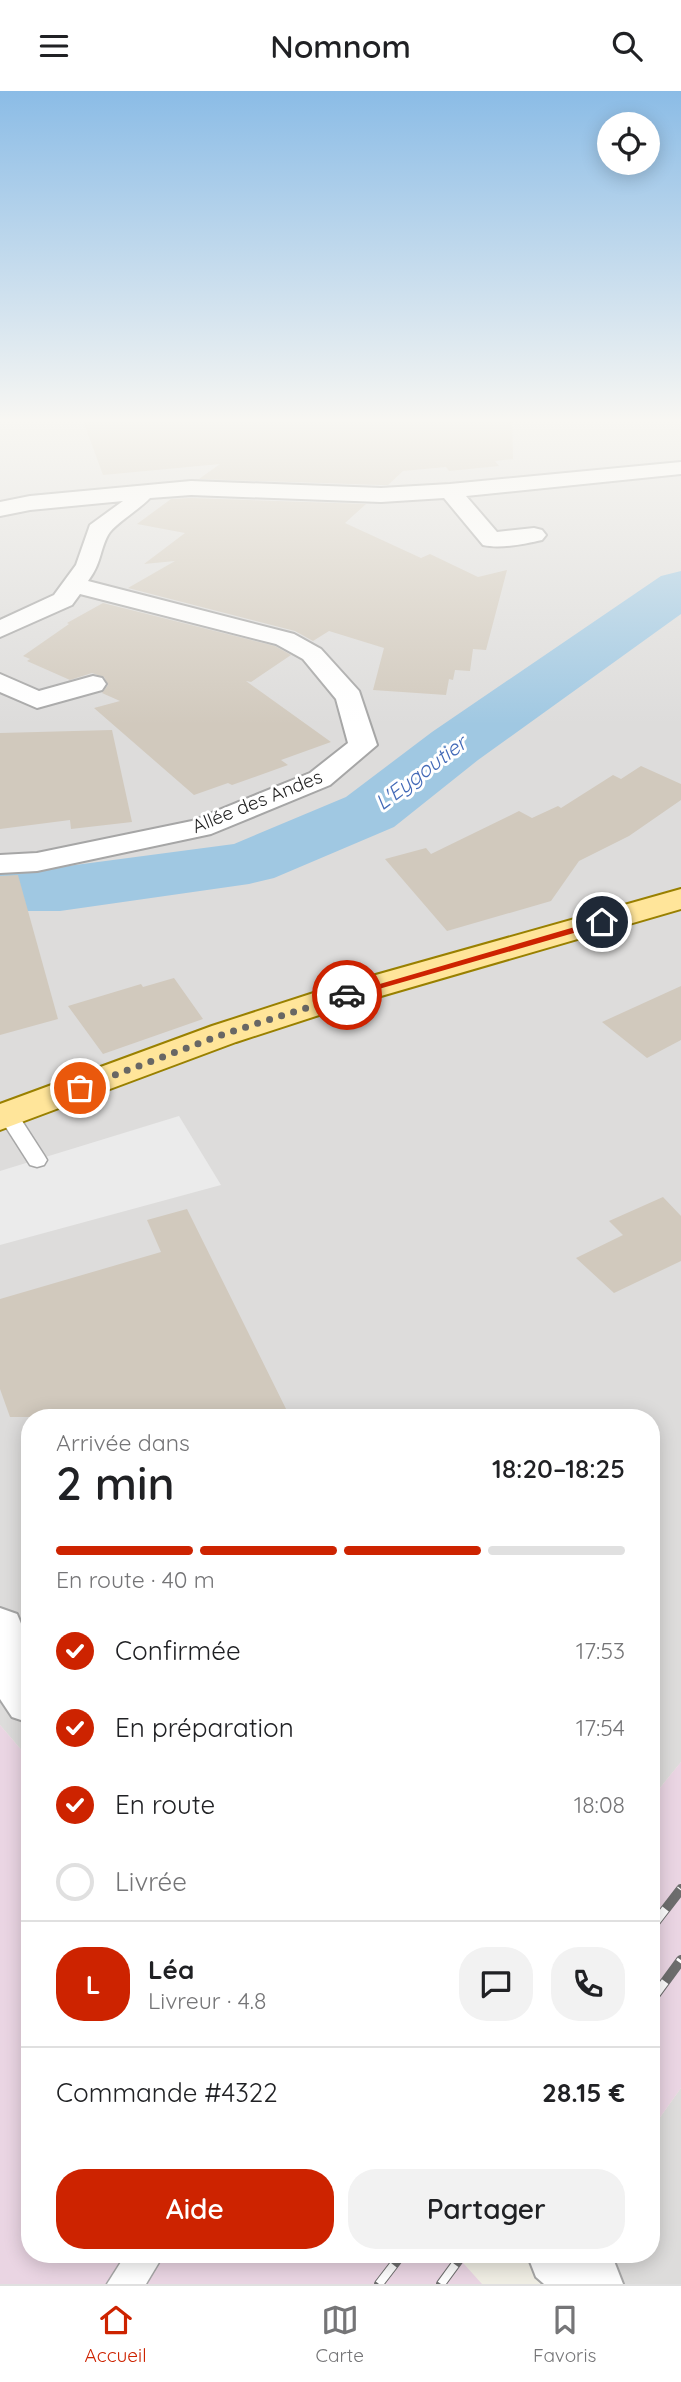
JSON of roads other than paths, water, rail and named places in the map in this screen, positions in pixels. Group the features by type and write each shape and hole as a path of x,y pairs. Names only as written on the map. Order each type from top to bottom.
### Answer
{"main road":[{"path":"4,1117 224,1034 300,1009 681,899"}],"street":[{"path":"0,629 63,600 88,565 98,530 111,520"},
{"path":"475,520 491,540 534,535"},
{"name":"Allée des Andes","path":"0,864 37,862 200,828 320,779 363,745 349,697 312,653 285,639 74,585"},
{"path":"0,682 37,700 93,684"},
{"path":"0,1630 21,1690"},
{"path":"569,2263 591,2284"}],"lane":[{"path":"4,1117 37,1160"},
{"path":"125,2284 140,2263"}],"waterway":[{"name":"L'Eygoutier","path":"0,889 60,889 249,863 370,812 455,746 681,588"}],"railway":[{"path":"660,1916 681,1889"},
{"path":"660,1989 681,1960"},
{"path":"379,2284 395,2263"},
{"path":"441,2284 456,2263"}]}
